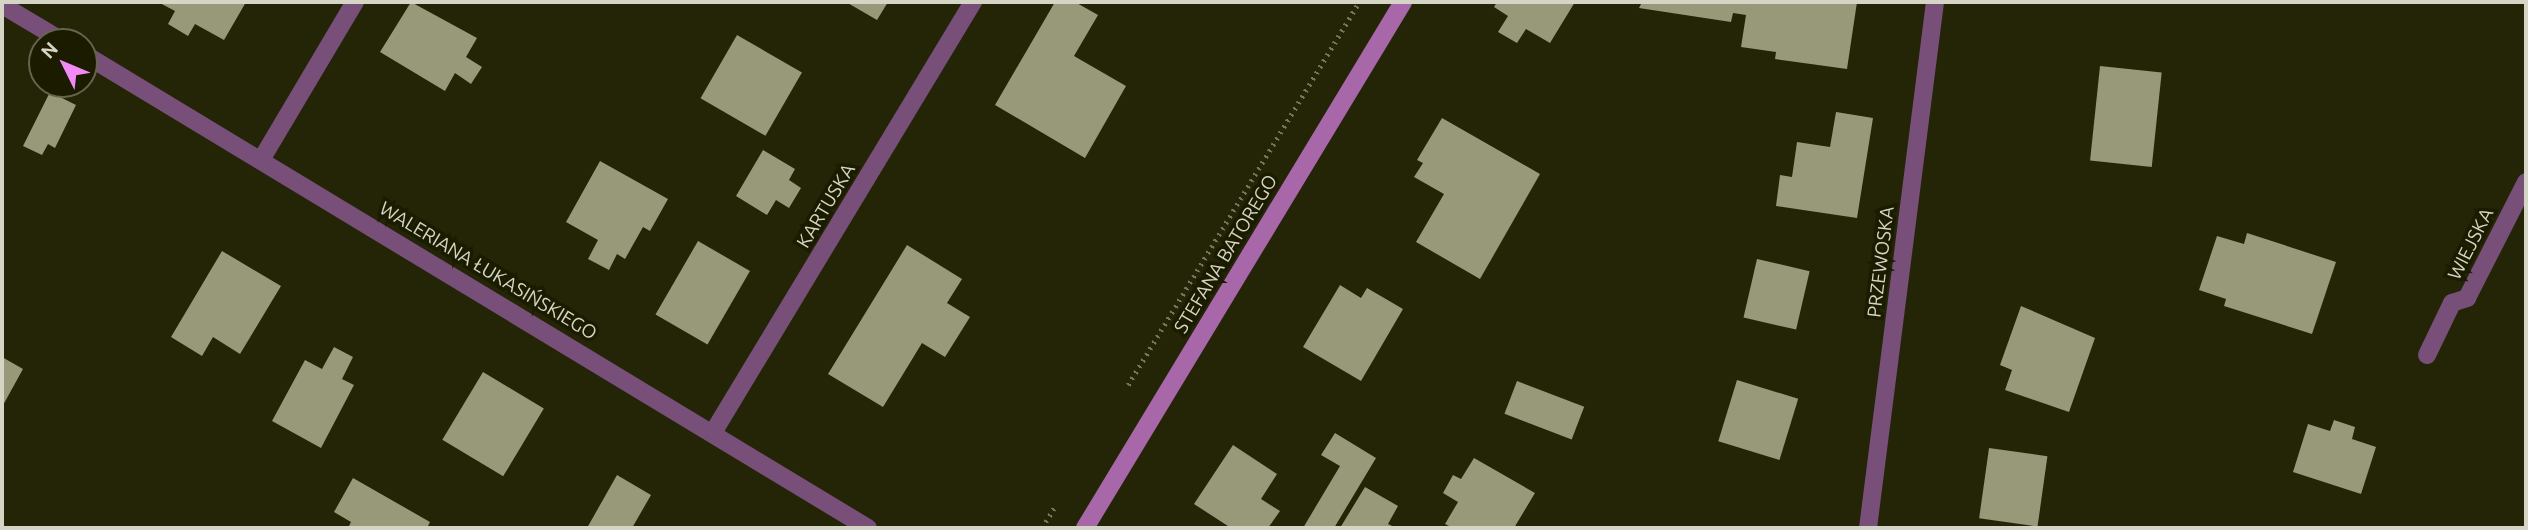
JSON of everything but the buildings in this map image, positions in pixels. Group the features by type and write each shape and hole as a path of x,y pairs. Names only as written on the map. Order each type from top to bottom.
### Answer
{"street":[{"path":"261,160 355,2"},
{"name":"KARTUSKA","path":"714,431 973,2"},
{"name":"STEFANA BATOREGO","path":"1085,528 1403,2"},
{"name":"PRZEWOSKA","path":"1868,528 1935,2"},
{"path":"2,5 41,28"},
{"name":"WALERIANA ŁUKASIŃSKIEGO","path":"98,62 714,431 868,528"},
{"name":"WIEJSKA","path":"2427,355 2452,303 2467,298 2526,182"}],"path":[{"path":"1124,393 1359,2"},
{"path":"1042,528 1059,499"}]}
